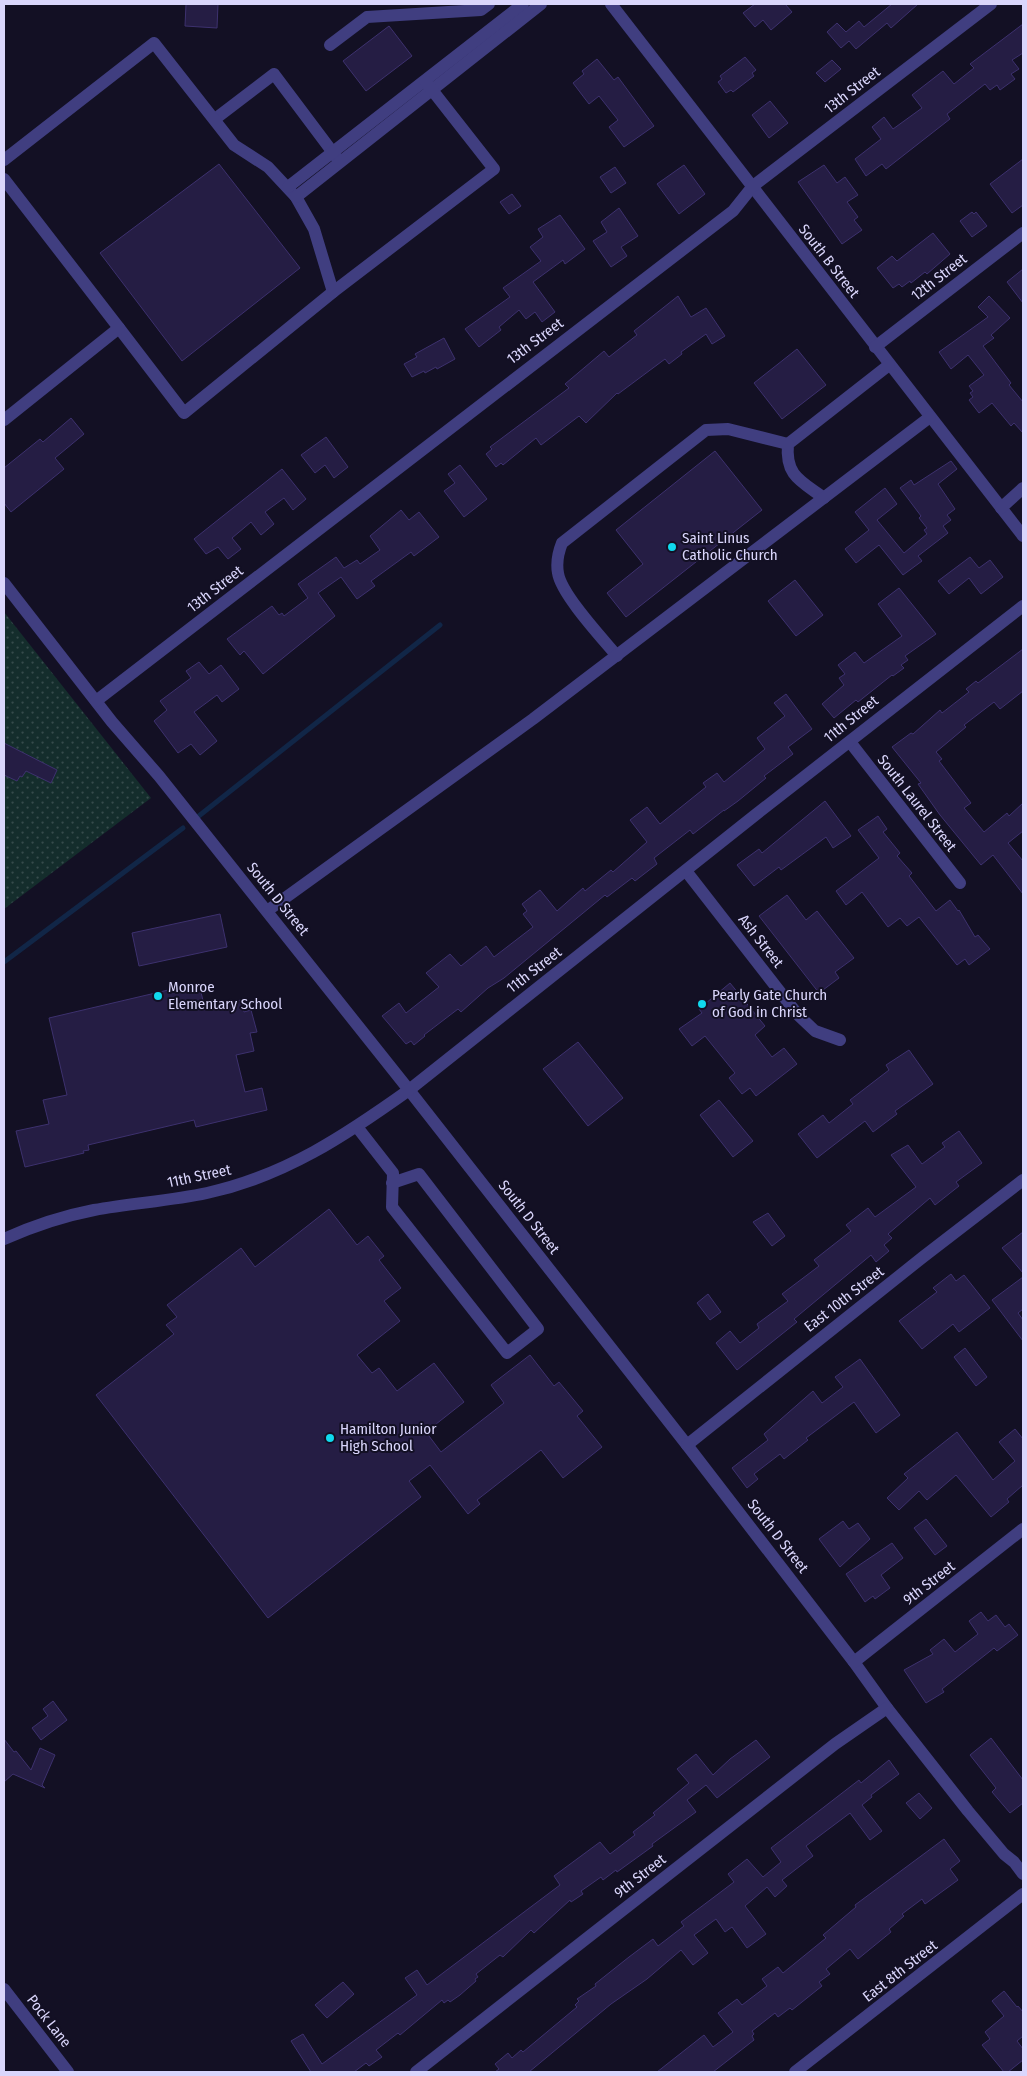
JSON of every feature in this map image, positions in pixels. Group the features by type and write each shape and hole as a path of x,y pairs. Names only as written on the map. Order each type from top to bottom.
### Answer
{"street":[{"path":"330,44 367,16 481,10 489,4"},
{"path":"429,86 523,4"},
{"path":"292,192 429,86 541,4"},
{"name":"South B Street","path":"611,4 1023,536"},
{"name":"13th Street","path":"96,701 733,211 753,186 990,4"},
{"path":"4,160 154,43 234,144 268,167 292,192 314,228 333,292"},
{"path":"215,119 274,74 337,158"},
{"path":"4,179 184,413 333,292 494,169 429,86"},
{"name":"12th Street","path":"875,347 1023,233"},
{"path":"4,420 119,328"},
{"path":"788,444 889,365"},
{"path":"267,911 533,719 930,417"},
{"path":"617,656 566,592 558,575 557,555 562,543 706,430 728,429 788,444"},
{"path":"788,444 788,465 801,481 824,498"},
{"path":"1001,508 1023,488"},
{"name":"South D Street","path":"4,583 112,722 159,776 410,1090 687,1445 854,1662 887,1708 994,1842 1023,1874"},
{"name":"11th Street","path":"4,1239 55,1220 95,1210 186,1197 239,1184 268,1174 311,1155 357,1127 410,1090 1023,606"},
{"name":"South Laurel Street","path":"850,742 960,883"},
{"name":"Ash Street","path":"686,871 798,1015 815,1031 840,1040"},
{"path":"357,1127 393,1173 392,1183 392,1207 507,1353 538,1329 419,1174 392,1183"},
{"name":"East 10th Street","path":"687,1445 1023,1180"},
{"name":"9th Street","path":"854,1662 1023,1529"},
{"name":"9th Street","path":"416,2072 835,1744 887,1708"},
{"name":"East 8th Street","path":"795,2072 1023,1894"},
{"name":"Pock Lane","path":"4,1989 68,2072"}],"green space":[{"path":"4,612 151,798 4,909"}],"building":[{"path":"186,4 218,4 217,28 185,26"},
{"path":"755,4 785,4 792,12 771,30 763,20 755,27 743,13"},
{"path":"892,4 918,4 891,28 887,23 856,49 849,41 841,48 827,32 837,23 846,32 859,21 864,27"},
{"path":"1023,24 1023,53 1012,60 1019,69 1011,74 1015,79 1000,90 997,85 990,90 985,84 947,114 950,119 886,169 882,164 866,176 855,159 881,139 872,127 884,117 893,129 922,108 912,95 943,71 954,84 974,68 970,64"},
{"path":"389,26 412,56 366,91 343,61"},
{"path":"745,57 756,70 752,73 754,76 733,92 731,90 726,93 718,82 722,79 720,76"},
{"path":"597,59 614,80 618,77 654,126 624,147 609,127 618,120 599,96 589,104 573,83 584,74 582,71"},
{"path":"832,60 841,69 825,82 816,73"},
{"path":"770,101 788,123 769,138 752,115"},
{"path":"1023,159 1023,205 1012,213 990,184"},
{"path":"219,164 300,268 182,361 100,253"},
{"path":"684,165 705,194 679,214 657,184"},
{"path":"824,165 837,183 845,177 858,195 847,202 858,217 854,220 862,230 842,244 798,182"},
{"path":"615,167 626,183 611,193 600,177"},
{"path":"512,194 521,206 509,214 500,202"},
{"path":"619,208 638,236 621,247 627,256 611,267 593,241 607,232 601,222"},
{"path":"972,212 974,214 976,212 987,226 972,237 960,221"},
{"path":"560,215 585,249 565,264 563,260 533,282 555,312 542,322 535,312 526,319 519,310 499,327 501,330 479,347 465,329 510,297 503,288 541,261 530,247 543,237 538,229"},
{"path":"933,233 950,254 927,274 925,272 911,283 910,281 902,287 899,284 893,288 877,268 892,256 897,261"},
{"path":"1023,269 1023,303 1007,282"},
{"path":"678,296 691,317 706,308 725,336 712,344 706,334 681,352 682,354 669,364 665,359 617,393 586,423 579,416 541,445 536,438 503,465 501,463 496,467 486,454 492,449 490,447 569,388 565,384 604,351 609,357 637,335 634,331"},
{"path":"989,296 1010,318 991,335 994,338 983,346 1011,383 1009,385 1023,402 1023,433 1014,423 1011,426 992,403 979,413 969,400 973,397 970,393 973,391 969,386 984,375 968,355 951,369 939,352 988,317 978,307"},
{"path":"444,338 455,359 437,369 436,367 412,377 404,364 417,357 415,354"},
{"path":"797,349 826,385 782,419 754,383"},
{"path":"71,418 84,434 55,458 64,469 11,512 4,503 4,468 40,439 43,442"},
{"path":"326,437 348,467 334,478 325,465 315,473 301,455"},
{"name":"Saint Linus Catholic Church","path":"715,451 762,510 626,617 607,593 643,564 616,530"},
{"path":"951,461 957,469 938,484 955,509 947,515 951,520 943,526 948,533 918,556 922,561 903,575 879,545 856,563 845,549 869,530 855,512 885,488 897,504 877,520 904,553 927,534 924,530 927,528 919,518 921,516 900,488 911,480 914,485"},
{"path":"460,465 487,499 464,517 444,491 455,483 448,474"},
{"path":"282,469 306,499 293,510 284,498 265,512 274,524 261,535 251,522 232,538 241,549 228,559 218,547 206,554 194,539"},
{"path":"401,510 409,520 419,512 439,537 414,556 411,552 371,581 375,586 357,599 341,577 318,593 335,616 263,674 244,651 240,655 227,639 272,606 279,615 282,613 284,616 308,598 298,584 336,557 344,568 357,560 360,564 380,550 370,536"},
{"path":"970,557 979,568 990,560 1003,577 981,594 969,578 949,594 938,581"},
{"path":"795,580 823,615 796,636 768,601"},
{"path":"899,588 936,634 905,656 908,660 901,665 904,668 892,675 858,702 856,700 834,718 822,704 844,685 839,678 845,674 838,665 855,652 864,663 902,636 878,604"},
{"path":"1023,649 1023,691 1000,709 994,702 964,725 966,727 936,752 942,759 939,761 971,803 964,808 984,832 1007,813 1009,816 1023,803 1023,831 1008,843 1023,861 1023,894 993,855 981,865 940,815 918,784 921,783 892,747 911,733 913,734 940,710 942,713 969,692 966,689 976,681 978,683"},
{"path":"199,662 209,674 221,665 239,689 222,702 217,695 194,712 217,741 200,755 191,744 178,753 154,721 167,710 160,701 191,678 186,671"},
{"path":"786,694 812,729 788,747 793,754 764,776 766,778 738,801 693,834 690,830 654,858 657,864 635,881 632,878 607,897 605,895 504,978 488,988 461,1012 458,1009 414,1045 411,1041 406,1044 382,1016 399,1003 406,1013 439,987 426,973 450,954 461,966 486,946 494,957 533,927 523,914 527,911 522,904 540,890 557,911 583,888 585,891 611,870 613,872 647,842 630,820 647,807 660,824 706,787 703,783 717,773 724,782 765,749 757,738 785,716 774,703"},
{"path":"4,743 57,770 51,783 26,771 17,781 4,775"},
{"path":"825,801 851,836 833,848 826,837 781,870 779,867 754,886 737,865 759,849 762,853"},
{"path":"878,816 887,829 883,832 900,853 897,856 912,873 909,876 936,911 950,900 959,910 975,937 978,935 990,949 969,965 965,959 957,965 919,917 907,926 900,918 888,927 862,892 846,905 836,891 879,858 858,830"},
{"path":"787,895 806,920 817,911 854,958 835,972 839,978 819,993 759,916"},
{"path":"220,914 227,947 139,966 132,933"},
{"path":"730,983 765,1026 755,1035 772,1057 784,1048 797,1064 756,1096 750,1088 742,1094 729,1078 735,1073 705,1036 692,1046 679,1029 702,1013 699,1009"},
{"path":"181,987 182,992 200,988 205,1009 241,1000 244,1012 251,1010 257,1032 250,1033 254,1051 236,1055 245,1092 262,1088 267,1110 196,1127 194,1120 88,1145 89,1150 83,1151 84,1153 25,1167 16,1131 49,1124 43,1100 67,1095 49,1018"},
{"path":"578,1042 623,1098 588,1126 543,1069"},
{"path":"909,1050 933,1084 895,1111 897,1114 873,1132 865,1121 817,1158 798,1134 823,1115 829,1123 853,1104 850,1100 889,1070 886,1065"},
{"path":"719,1100 753,1141 733,1157 700,1115"},
{"path":"959,1131 982,1163 956,1182 959,1186 935,1205 930,1198 888,1234 892,1238 884,1245 889,1251 876,1262 871,1255 794,1319 797,1322 737,1370 716,1343 730,1331 740,1343 759,1328 757,1324 788,1301 782,1294 819,1266 814,1260 851,1231 846,1225 868,1208 875,1217 916,1187 891,1155 908,1145 922,1164 945,1147 942,1143"},
{"path":"329,1209 357,1245 368,1236 384,1256 379,1260 401,1288 384,1301 400,1321 357,1355 372,1373 379,1368 397,1391 434,1363 464,1402 426,1432 441,1452 504,1403 491,1385 530,1355 554,1386 559,1382 583,1411 577,1416 602,1447 563,1478 541,1450 477,1500 480,1504 468,1514 430,1465 409,1481 421,1497 268,1618 96,1395 174,1334 166,1325 177,1317 167,1305 241,1248 255,1267"},
{"path":"768,1213 785,1236 772,1246 753,1222"},
{"path":"1023,1232 1023,1273 1002,1248"},
{"path":"951,1274 956,1281 964,1275 990,1308 959,1332 953,1324 922,1349 899,1321 937,1292 933,1288"},
{"path":"1023,1277 1023,1309 1018,1313 1023,1320 1023,1341 992,1300"},
{"path":"708,1294 721,1312 710,1320 697,1303"},
{"path":"965,1348 987,1377 976,1386 954,1357"},
{"path":"860,1359 900,1415 876,1433 854,1402 806,1438 808,1440 784,1459 780,1454 754,1474 758,1479 747,1488 732,1468 768,1440 764,1434 813,1391 822,1403 843,1387 835,1377"},
{"path":"1015,1429 1023,1439 1023,1485 1007,1499 1009,1502 991,1517 956,1475 927,1500 919,1491 899,1510 887,1498 908,1478 904,1474 957,1432 993,1480 1015,1461 999,1442"},
{"path":"926,1519 947,1546 935,1555 914,1528"},
{"path":"843,1521 849,1529 858,1523 870,1539 840,1567 819,1539"},
{"path":"892,1543 903,1558 881,1575 890,1588 875,1599 873,1596 865,1602 846,1574"},
{"path":"981,1612 988,1621 996,1615 1005,1627 1009,1624 1018,1635 997,1651 994,1648 942,1689 944,1692 926,1703 904,1670 933,1654 930,1650 944,1639 955,1652 978,1634 969,1621"},
{"path":"53,1701 67,1720 41,1740 32,1728 48,1716 43,1709"},
{"path":"991,1738 1023,1780 1023,1803 1010,1813 992,1792 996,1788 970,1755"},
{"path":"4,1739 31,1770 40,1748 55,1755 42,1785 45,1788 13,1774 4,1782"},
{"path":"756,1740 770,1757 717,1798 706,1785 687,1800 696,1812 617,1872 616,1870 603,1880 601,1877 581,1891 583,1894 571,1902 570,1900 534,1933 531,1930 503,1957 500,1955 476,1974 478,1977 475,1979 476,1981 460,1995 450,2002 448,2000 444,2003 442,2000 400,2035 398,2033 376,2050 382,2057 369,2066 366,2063 354,2072 311,2072 291,2041 303,2034 322,2064 417,1995 405,1978 417,1970 427,1985 560,1885 554,1876 600,1842 610,1854 635,1835 633,1832 655,1815 653,1813 689,1783 677,1769 696,1754 713,1775 730,1759"},
{"path":"889,1760 899,1774 871,1795 872,1797 862,1805 882,1831 870,1840 850,1813 806,1846 813,1856 782,1880 787,1886 775,1897 767,1887 745,1906 766,1934 747,1948 732,1927 725,1932 716,1919 694,1935 708,1953 693,1965 681,1950 647,1979 611,2004 529,2072 495,2072 499,2069 495,2064 508,2053 512,2058 521,2050 523,2052 577,2007 575,2005 579,2001 577,1999 596,1986 595,1984 629,1957 653,1939 658,1946 684,1926 681,1922 734,1882 728,1874 747,1859 763,1877 781,1862 771,1848 859,1780 861,1783"},
{"path":"919,1793 932,1808 920,1819 906,1803"},
{"path":"944,1839 960,1861 950,1869 958,1880 925,1904 922,1899 902,1914 904,1916 889,1929 891,1932 858,1959 850,1949 826,1969 830,1974 819,1982 822,1986 792,2010 790,2008 778,2017 775,2013 752,2031 754,2040 713,2072 657,2072 704,2035 713,2047 733,2032 718,2013 737,1999 742,2005 767,1986 762,1979 778,1967 783,1973 826,1938 823,1935 856,1907 855,1905"},
{"path":"343,1982 354,1994 327,2018 315,2005"},
{"path":"1004,1991 1023,2012 1023,2036 1017,2041 1023,2049 1023,2060 1008,2072 1004,2072 982,2045 990,2039 985,2032 1004,2016 992,2001"}],"waterway":[{"path":"195,819 440,625"},
{"path":"4,962 183,828"}],"place":[{"name":"Saint Linus Catholic Church","path":"672,547"},
{"name":"Monroe Elementary School","path":"158,996"},
{"name":"Pearly Gate Church of God in Christ","path":"702,1004"},
{"name":"Hamilton Junior High School","path":"330,1438"}]}
